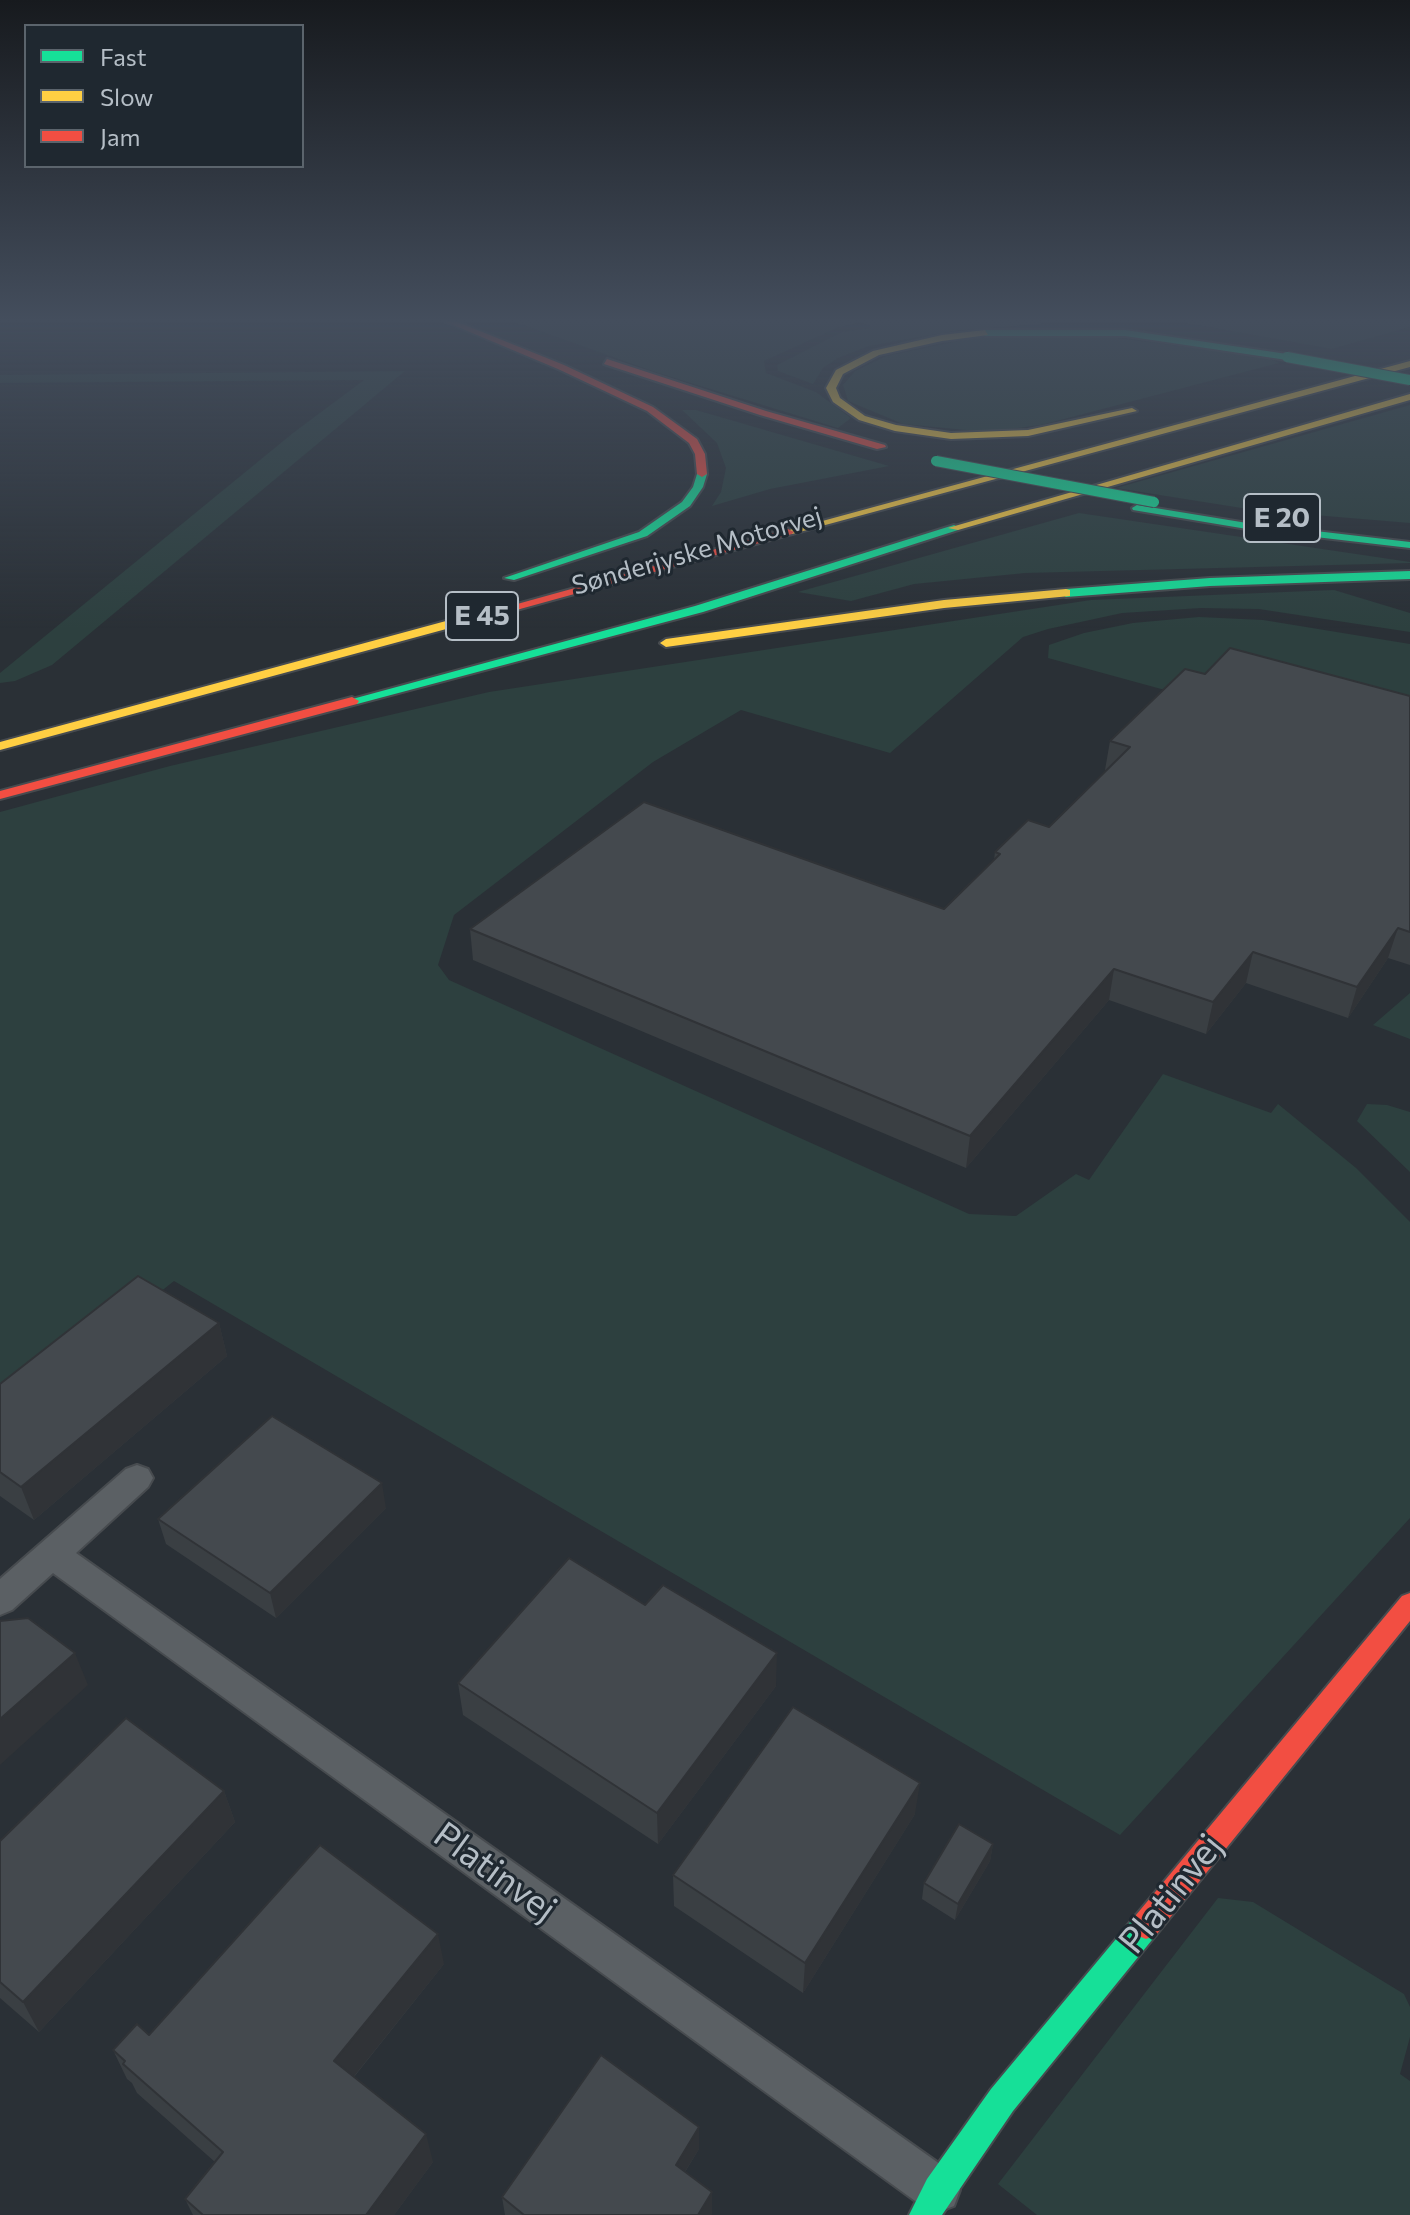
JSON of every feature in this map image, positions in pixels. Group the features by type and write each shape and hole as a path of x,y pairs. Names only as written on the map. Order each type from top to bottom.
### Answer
{"main road":[{"path":"494,583 643,534 686,504 698,487 703,470 701,457 693,441 668,422"},
{"path":"796,422 901,452 929,467 1247,526 1410,545"},
{"path":"876,422 951,436 1028,433 1080,422"},
{"path":"929,467 1098,422"},
{"name":"Sønderjyske Motorvej","path":"0,746 1195,422"},
{"path":"955,506 1257,422"},
{"path":"0,795 699,609 996,515 1321,422"},
{"name":"E 20","path":"1146,505 1410,528"},
{"path":"338,635 652,548"},
{"path":"644,647 844,617 989,600 1210,582 1410,575"},
{"path":"284,721 598,655"},
{"path":"0,777 91,751"},
{"name":"Platinvej","path":"931,2203 1002,2100 1410,1603"}],"street":[{"path":"0,1600 137,1478"},
{"name":"Platinvej","path":"52,1554 931,2203"}],"shaded area":[{"path":"307,422 343,422 52,665 15,681 0,683 0,673"},
{"path":"695,422 739,422 889,466 770,489 712,506 721,492 726,468 717,443"},
{"path":"820,422 845,422 838,428"},
{"path":"899,422 1051,422 987,432"},
{"path":"1348,422 1410,422 1410,523 1254,510 1116,488"},
{"path":"1079,513 1410,563 1025,573 914,584 851,601 798,592"},
{"path":"1334,590 1410,613 1410,632 1259,609 1201,608 1122,613 1048,629 1023,637 890,753 741,710 653,762 454,915 438,965 449,980 969,1214 1016,1216 1076,1174 1089,1180 1163,1074 1271,1113 1278,1104 1356,1168 1410,1222 1410,1518 1120,1835 174,1281 0,1419 0,812 170,766 489,692 1091,600"},
{"path":"1199,617 1263,620 1410,644 1410,724 1194,698 1048,658 1049,645 1084,633 1133,623"},
{"path":"1410,993 1410,1039 1373,1025"},
{"path":"1367,1104 1387,1105 1410,1112 1410,1172 1357,1121"},
{"path":"1218,1898 1253,1902 1404,1994 1410,2007 1410,2037 1400,2074 1410,2081 1410,2215 1037,2215 998,2184"}],"building":[{"path":"1230,648 1410,696 1410,932 1398,928 1357,987 1253,952 1213,1002 1114,969 970,1136 470,929 644,802 944,909 1000,854 995,852 1028,820 1049,827 1130,747 1110,741 1185,669 1205,674"},
{"path":"138,1276 219,1323 21,1487 0,1472 0,1384"},
{"path":"272,1416 382,1483 270,1593 158,1519"},
{"path":"569,1558 645,1605 663,1585 777,1653 657,1813 458,1683"},
{"path":"28,1618 75,1653 0,1719 0,1621"},
{"path":"793,1707 920,1783 805,1963 673,1875"},
{"path":"126,1718 224,1791 23,2002 0,1982 0,1841"},
{"path":"959,1824 993,1844 958,1904 924,1883"},
{"path":"320,1845 438,1934 334,2061 426,2134 366,2215 203,2215 185,2199 223,2152 123,2064 125,2061 113,2050 137,2024 149,2035"},
{"path":"601,2055 699,2127 676,2165 712,2192 698,2215 524,2215 502,2197"}],"traffic: fast":[{"path":"936,461 1154,502"},
{"path":"510,578 643,534 686,504 698,487 702,474"},
{"path":"1137,508 1247,526 1410,545"},
{"path":"352,701 699,609 954,528"},
{"path":"1066,593 1210,582 1410,575"},
{"path":"925,2215 938,2190 1002,2100 1146,1925"}],"traffic: slow":[{"path":"876,422 951,436 1028,433 1078,422"},
{"path":"788,532 1194,422"},
{"path":"954,528 1322,422"},
{"path":"666,643 944,604 1066,593"},
{"path":"0,746 516,606"}],"traffic: jam":[{"path":"668,422 693,441 700,454 702,474"},
{"path":"796,422 881,447"},
{"path":"516,606 788,532"},
{"path":"0,795 352,701"},
{"path":"1146,1925 1410,1603"}]}
